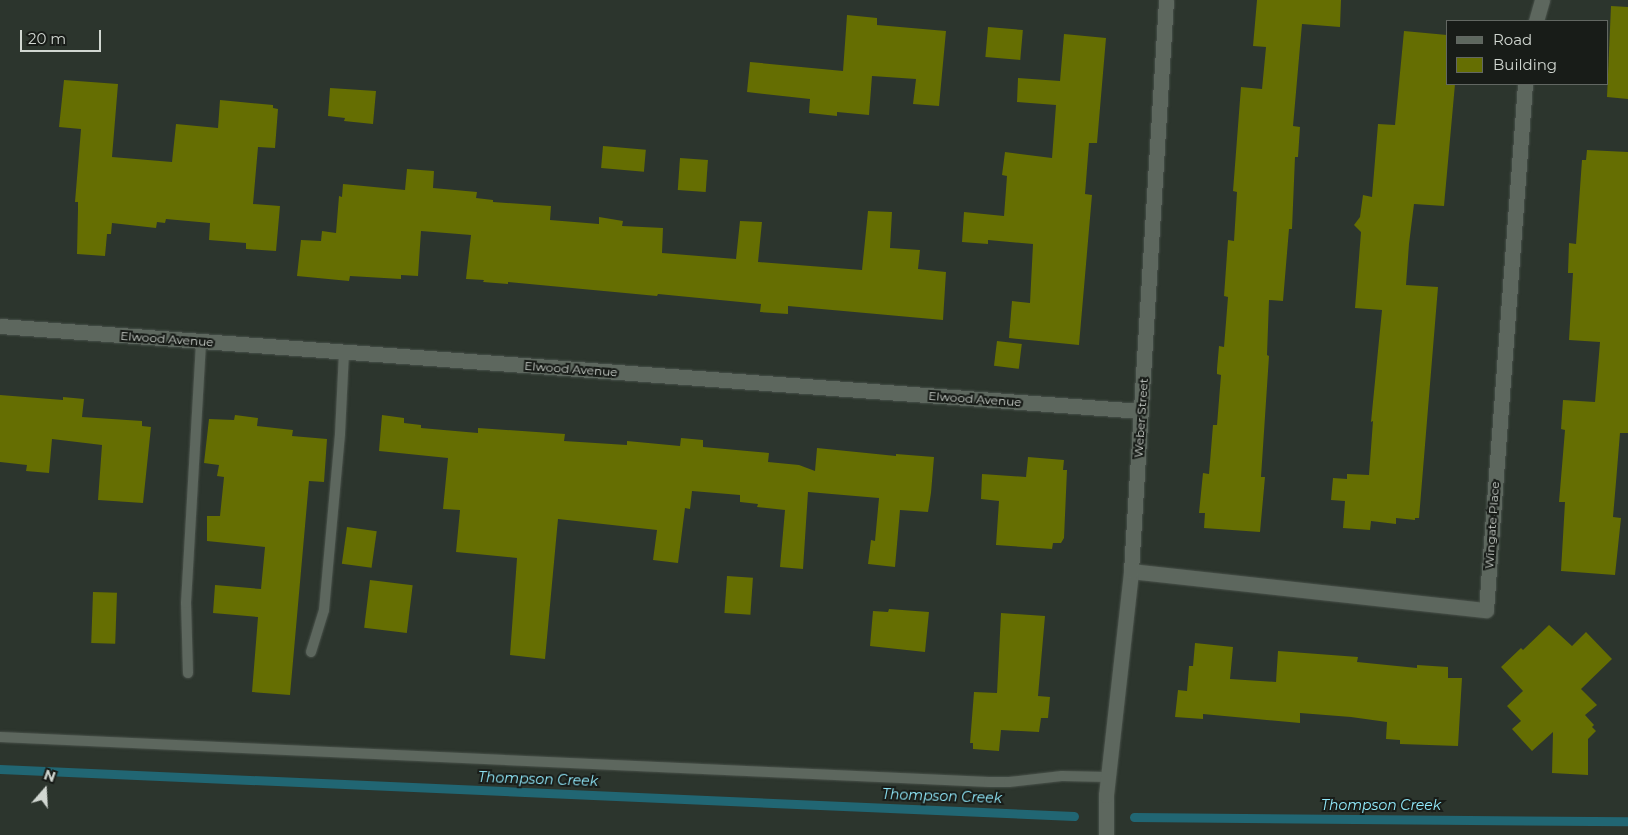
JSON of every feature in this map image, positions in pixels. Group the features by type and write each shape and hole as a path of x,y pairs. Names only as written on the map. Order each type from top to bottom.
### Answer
{"street":[{"name":"Weber Street","path":"1106,835 1108,778 1131,571 1166,0"},
{"path":"1536,20 1542,0"},
{"name":"Wingate Place","path":"1131,571 1486,610 1526,85"},
{"name":"Elwood Avenue","path":"0,326 1141,411"}],"lane":[{"path":"188,673 186,603 201,341"},
{"path":"311,652 324,610 337,473 344,352"},
{"path":"0,737 989,782 1009,782 1062,776 1108,778"}],"building":[{"path":"1257,0 1341,0 1340,27 1302,24 1293,126 1300,127 1298,157 1295,157 1292,229 1289,229 1283,301 1269,300 1267,355 1269,356 1261,477 1265,477 1260,532 1204,528 1205,513 1199,513 1203,473 1209,474 1213,425 1217,425 1221,375 1217,374 1217,369 1219,346 1224,347 1228,297 1224,296 1228,240 1234,241 1237,192 1233,191 1241,87 1262,89 1266,47 1253,46"},
{"path":"1611,6 1628,7 1628,99 1607,97"},
{"path":"847,15 877,18 877,25 946,31 939,106 913,104 916,79 872,76 869,115 837,112 837,116 809,113 810,99 747,92 750,62 843,71"},
{"path":"988,27 1023,30 1020,60 985,57"},
{"path":"1404,31 1446,35 1446,85 1455,85 1444,206 1414,204 1406,285 1438,287 1419,518 1415,518 1415,520 1396,518 1396,524 1371,521 1370,530 1343,528 1345,501 1331,500 1333,478 1347,479 1347,474 1369,475 1373,421 1371,422 1382,310 1355,308 1361,232 1354,225 1360,217 1363,195 1372,197 1378,124 1395,125"},
{"path":"1064,34 1106,38 1097,143 1089,143 1085,194 1092,195 1079,345 1009,338 1012,301 1030,303 1033,244 988,240 988,244 962,242 964,212 1004,216 1007,176 1002,175 1005,152 1052,158 1056,105 1017,102 1018,78 1060,81"},
{"path":"64,80 118,84 112,157 172,162 176,124 218,128 220,100 273,105 273,108 278,109 275,148 258,147 253,204 280,206 276,251 246,249 246,243 209,240 210,223 166,219 165,223 157,222 156,228 112,223 111,234 107,234 105,256 77,254 78,202 75,202 81,129 59,127"},
{"path":"330,88 376,91 373,124 344,121 345,118 328,116"},
{"path":"603,146 646,150 644,172 601,168"},
{"path":"1587,150 1628,152 1628,433 1620,433 1613,517 1621,518 1615,575 1561,571 1565,502 1559,502 1565,430 1561,429 1563,400 1595,402 1600,342 1569,340 1573,273 1568,273 1569,243 1576,244 1582,160 1586,160"},
{"path":"680,158 708,160 706,192 678,190"},
{"path":"407,169 434,171 433,188 477,192 476,198 493,200 493,202 551,206 550,220 599,224 599,217 623,221 622,226 663,228 662,253 736,259 740,221 762,222 758,262 862,270 868,211 892,212 890,248 920,250 918,269 946,272 943,320 788,306 788,314 760,312 761,304 508,282 508,284 483,282 484,280 466,279 471,235 421,231 418,276 401,275 401,279 350,276 349,281 297,276 301,240 321,241 322,231 336,233 339,196 342,197 343,184 405,190"},
{"path":"997,341 1022,344 1019,369 994,366"},
{"path":"0,395 63,400 63,397 84,399 82,417 142,421 142,426 151,427 143,503 98,500 102,445 52,439 49,473 26,471 27,465 0,462"},
{"path":"235,415 258,418 257,426 293,430 292,436 327,439 324,482 309,481 290,695 252,692 258,617 213,613 215,585 261,589 265,547 207,541 207,516 220,516 224,477 217,476 219,465 204,463 209,419 234,420"},
{"path":"382,415 404,418 404,423 421,425 421,428 478,433 478,428 565,434 564,441 627,445 627,441 680,446 681,438 703,440 703,447 769,453 768,462 799,465 815,471 817,448 896,456 896,454 934,457 928,512 900,510 895,567 868,564 871,540 875,541 879,498 808,492 803,569 780,567 785,510 757,507 758,504 740,502 740,495 692,491 690,509 685,508 678,563 653,560 657,530 558,519 545,659 510,655 517,558 456,552 460,510 443,509 448,458 379,451"},
{"path":"1028,457 1064,460 1063,470 1067,470 1064,538 1061,543 1053,543 1052,549 996,545 999,501 981,499 982,474 1026,477"},
{"path":"347,527 377,531 372,568 342,564"},
{"path":"727,576 753,578 750,615 724,613"},
{"path":"370,580 413,585 407,633 364,628"},
{"path":"93,592 117,593 115,644 91,643"},
{"path":"889,609 929,612 925,652 870,646 873,611 888,612"},
{"path":"1001,613 1045,616 1038,696 1050,697 1048,718 1041,718 1039,732 1001,730 999,751 973,749 973,743 970,743 974,692 997,693"},
{"path":"1549,625 1572,646 1586,632 1612,659 1581,689 1597,705 1585,715 1594,725 1592,727 1596,731 1588,739 1588,775 1552,773 1553,732 1532,751 1512,729 1521,721 1507,706 1523,691 1501,667 1521,648 1523,650"},
{"path":"1195,643 1233,647 1230,679 1276,682 1278,651 1358,657 1357,662 1417,668 1417,665 1448,667 1448,678 1462,678 1458,746 1400,744 1400,740 1386,739 1387,722 1351,717 1300,713 1300,723 1203,714 1203,719 1175,717 1178,690 1187,691 1189,666 1193,666"}],"waterway":[{"name":"Thompson Creek","path":"0,769 1074,816"},
{"name":"Thompson Creek","path":"1134,817 1628,821"}]}
